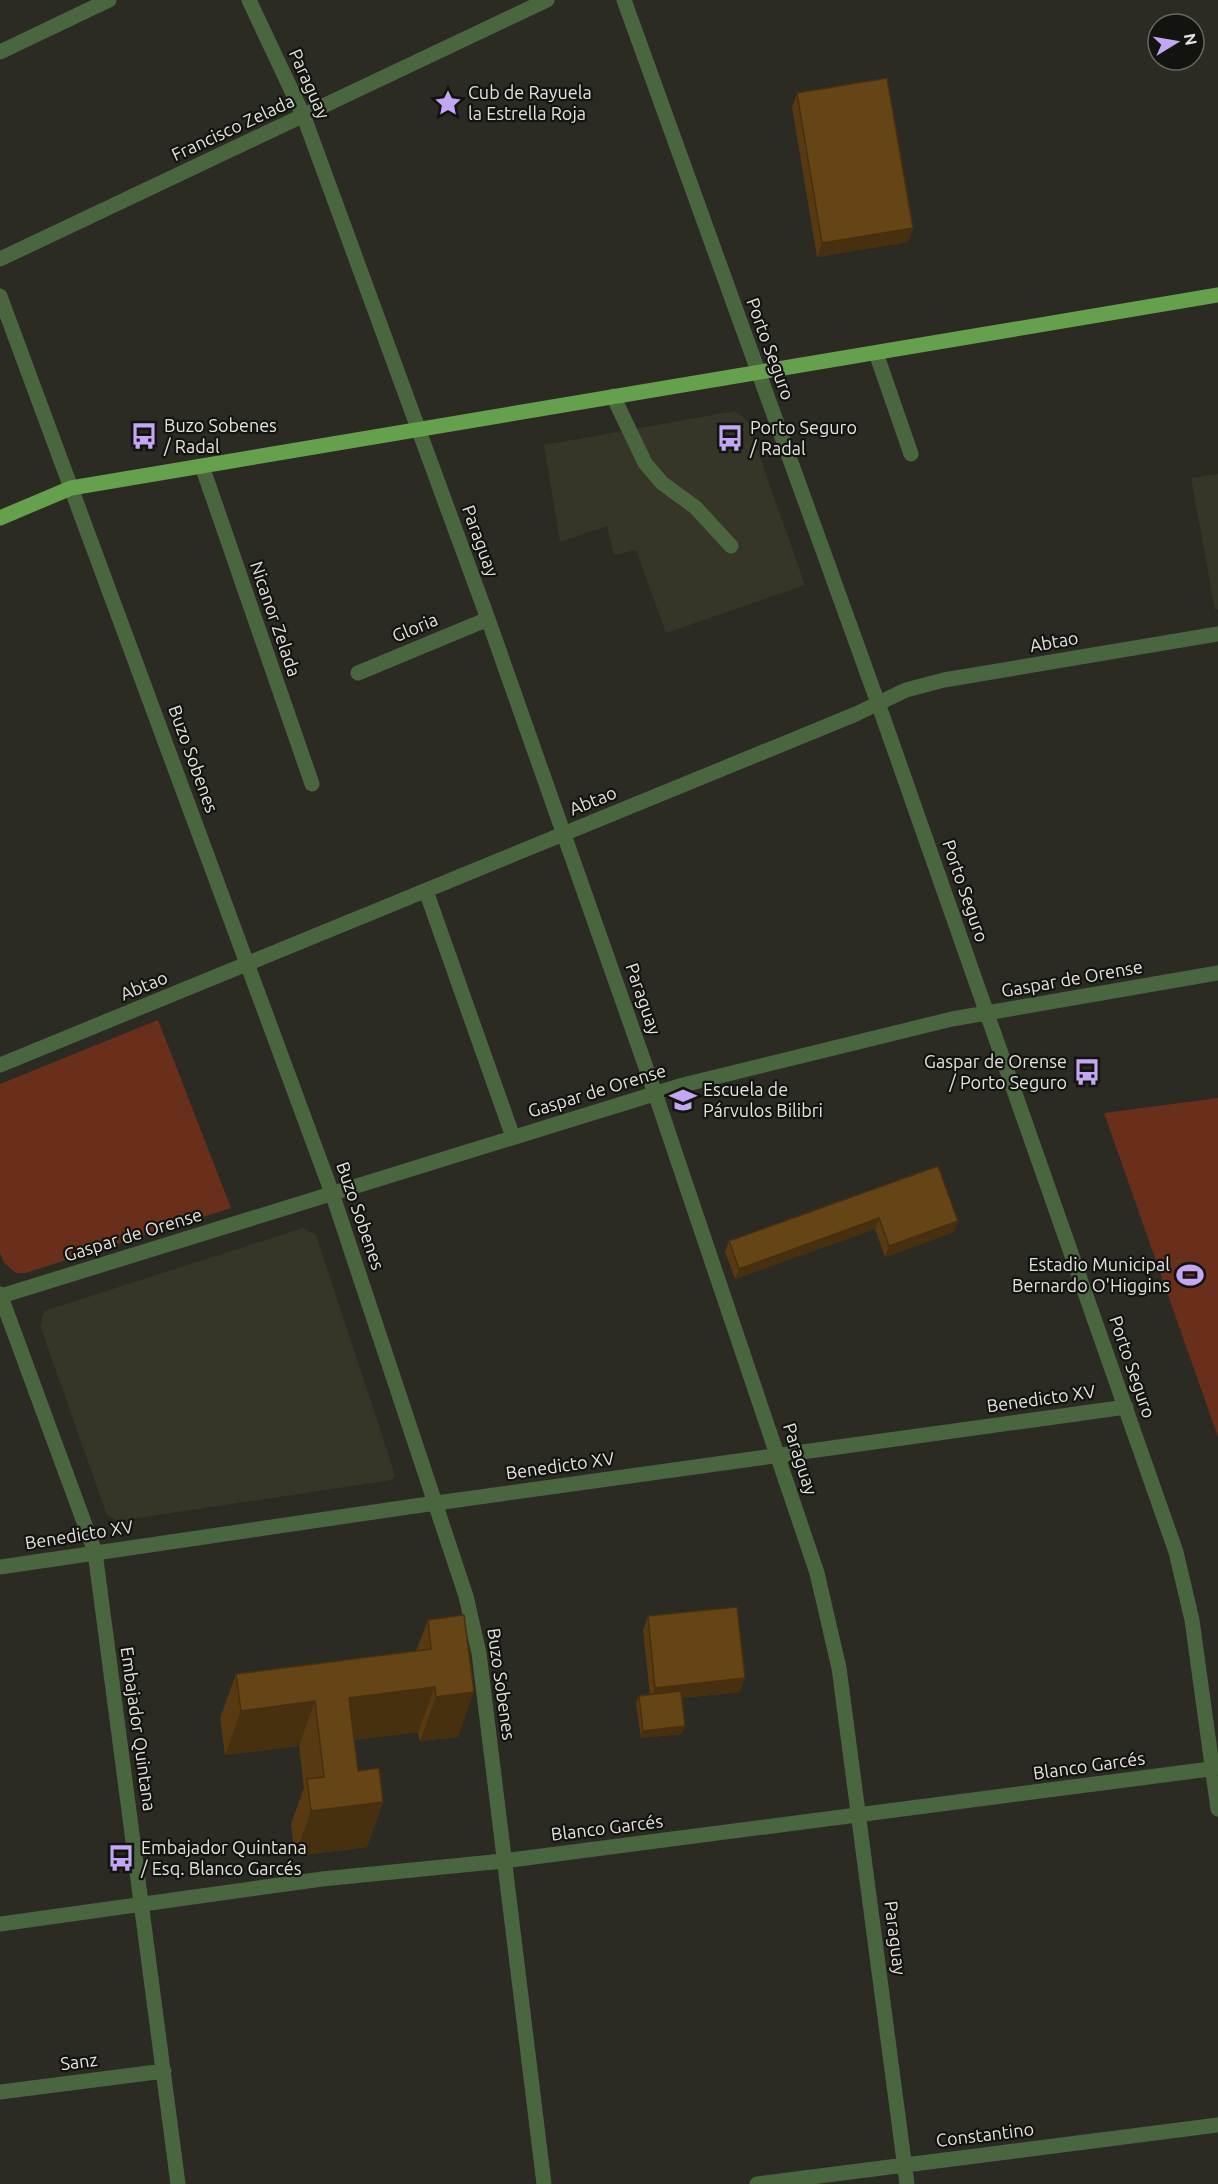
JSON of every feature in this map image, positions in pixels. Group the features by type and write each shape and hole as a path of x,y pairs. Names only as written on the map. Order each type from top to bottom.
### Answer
{"main road":[{"path":"0,518 71,488 1218,295"}],"street":[{"path":"0,52 110,0"},
{"name":"Paraguay","path":"249,0 304,117 488,619 655,1093 778,1455 828,1613 839,1668 907,2184"},
{"name":"Francisco Zelada","path":"0,259 547,0"},
{"name":"Porto Seguro","path":"624,0 878,703 1126,1407 1185,1584 1215,1769 1218,1809"},
{"name":"Buzo Sobenes","path":"0,296 332,1193 466,1596 476,1633 544,2184"},
{"path":"876,353 911,454"},
{"path":"613,396 645,463 662,483 695,507 731,546"},
{"name":"Nicanor Zelada","path":"202,466 312,784"},
{"name":"Gloria","path":"358,673 488,619"},
{"name":"Abtao","path":"0,1065 564,834 906,690 944,680 1218,634"},
{"path":"426,891 513,1137"},
{"name":"Gaspar de Orense","path":"0,1295 655,1093 987,1013 1218,974"},
{"name":"Embajador Quintana","path":"0,1295 4,1321 94,1552 178,2184"},
{"name":"Benedicto XV","path":"0,1567 435,1503 1126,1407"},
{"name":"Blanco Garcés","path":"0,1924 142,1902 322,1879 503,1861 1215,1769"},
{"name":"Sanz","path":"0,2092 164,2071"},
{"name":"Constantino","path":"757,2184 1218,2125"}],"shaded area":[{"path":"735,411 747,420 805,585 666,633 636,550 614,555 607,526 560,542 544,445"},
{"path":"1218,474 1218,609 1215,610 1191,478"},
{"path":"158,1020 231,1208 25,1273 16,1273 4,1263 0,1253 0,1084"},
{"name":"Estadio Municipal Bernardo O'Higgins","path":"1218,1098 1218,1437 1104,1113"},
{"path":"303,1228 316,1235 395,1475 392,1480 118,1521 107,1515 40,1326 44,1311"}],"building":[{"path":"887,78 913,228 822,243 797,93"},
{"path":"938,1166 958,1221 889,1246 879,1218 739,1269 729,1241"},
{"path":"737,1607 745,1678 655,1688 648,1616"},
{"path":"464,1615 474,1692 436,1697 435,1687 349,1698 358,1771 379,1768 383,1802 311,1811 307,1779 324,1777 315,1701 241,1711 236,1674 431,1649 428,1620"},
{"path":"681,1691 685,1726 643,1731 639,1696"}],"place":[{"name":"Cub de Rayuela la Estrella Roja","path":"448,103"},
{"name":"Buzo Sobenes / Radal","path":"144,436"},
{"name":"Porto Seguro / Radal","path":"730,438"},
{"name":"Gaspar de Orense / Porto Seguro","path":"1087,1072"},
{"name":"Escuela de Párvulos Bilibri","path":"683,1100"},
{"name":"Estadio Municipal Bernardo O'Higgins","path":"1190,1275"},
{"name":"Embajador Quintana / Esq. Blanco Garcés","path":"121,1858"}]}
